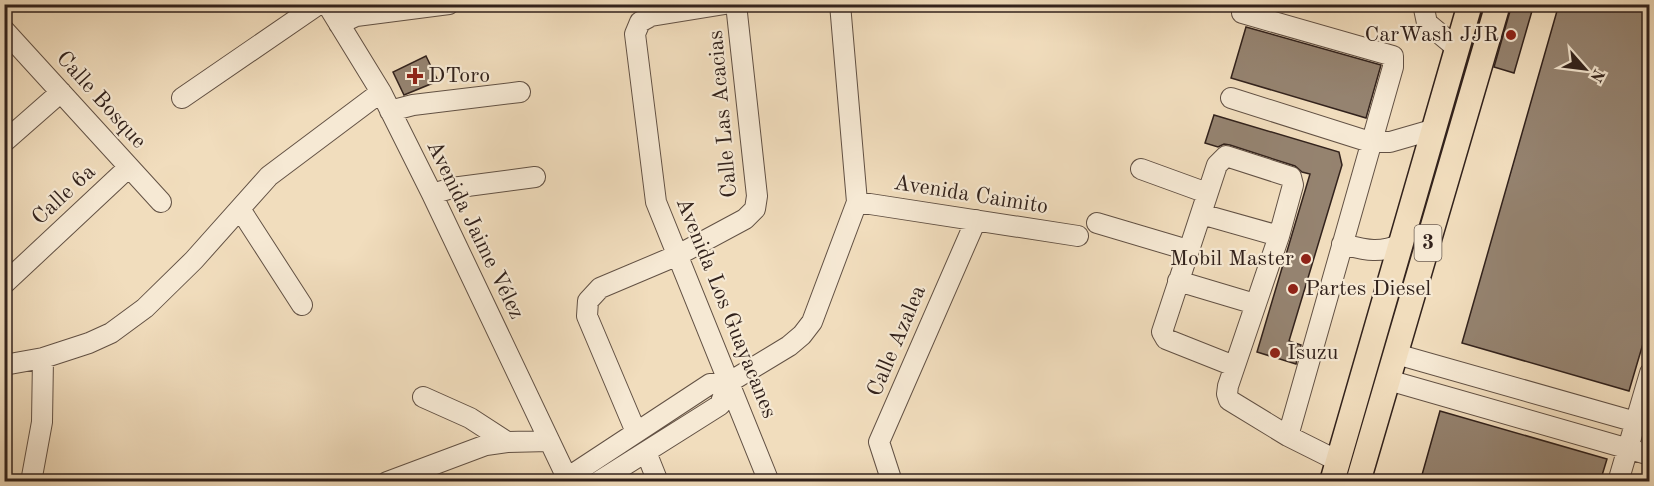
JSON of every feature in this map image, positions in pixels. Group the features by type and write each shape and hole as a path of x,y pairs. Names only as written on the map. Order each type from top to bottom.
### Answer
{"main road":[{"name":"3","path":"1335,471 1470,4"},
{"name":"3","path":"1358,482 1498,4"}],"street":[{"path":"183,98 319,4"},
{"name":"Avenida Jaime Vélez","path":"327,4 381,92 568,480"},
{"path":"339,24 356,16 449,4"},
{"name":"Avenida Los Guayacanes","path":"724,4 651,16 640,22 635,34 656,202 769,482"},
{"name":"Calle Las Acacias","path":"636,432 587,316 588,301 600,288 678,255 745,219 755,209 757,196 736,4"},
{"path":"568,480 710,384 728,383 789,346 812,322 857,202 840,4"},
{"path":"1423,4 1427,23 1458,49"},
{"path":"1242,13 1393,56 1393,67 1288,436"},
{"name":"Calle Bosque","path":"4,30 161,202"},
{"path":"4,142 61,92"},
{"path":"4,365 43,358 111,333 144,308 194,260 269,176 381,92"},
{"path":"390,111 413,105 520,92"},
{"path":"1231,98 1370,142 1398,141 1435,129"},
{"path":"1234,366 1166,339 1162,332 1217,165 1226,156 1290,177 1293,185 1279,236 1228,386 1229,400 1288,436 1335,471"},
{"name":"Calle 6a","path":"5,283 129,167"},
{"path":"1141,169 1207,193"},
{"path":"432,194 452,188 535,177"},
{"name":"Avenida Caimito","path":"857,202 1078,236"},
{"path":"240,209 302,305"},
{"path":"1201,214 1279,236"},
{"name":"Calle Azalea","path":"892,482 879,442 976,220"},
{"path":"1097,223 1188,250"},
{"path":"1341,244 1370,251 1388,249 1402,244"},
{"path":"1178,281 1255,304"},
{"path":"1396,354 1642,424"},
{"path":"31,482 42,422 43,358"},
{"path":"1618,482 1628,449 1642,424 1650,373"},
{"path":"1388,380 1650,455"},
{"path":"598,482 720,405 728,383"},
{"path":"423,397 470,418 507,442"},
{"path":"387,482 486,445 549,441"},
{"path":"646,452 658,482"}],"building":[{"name":"CarWash JJR","path":"1512,4 1534,4 1514,73 1494,67"},
{"path":"1559,4 1650,4 1650,320 1629,391 1462,343"},
{"path":"1246,27 1381,65 1366,118 1231,78"},
{"name":"DToro","path":"426,56 438,81 404,95 393,72"},
{"path":"1214,115 1339,152 1342,165 1289,341 1301,345 1296,364 1257,352 1310,174 1302,172 1295,166 1230,145 1224,144 1218,147 1205,143"},
{"path":"1440,411 1607,459 1600,482 1420,482"}],"place":[{"name":"CarWash JJR","path":"1511,35"},
{"name":"DToro","path":"415,76"},
{"name":"Mobil Master","path":"1306,259"},
{"name":"Partes Diesel","path":"1293,289"},
{"name":"Isuzu","path":"1275,353"}]}
